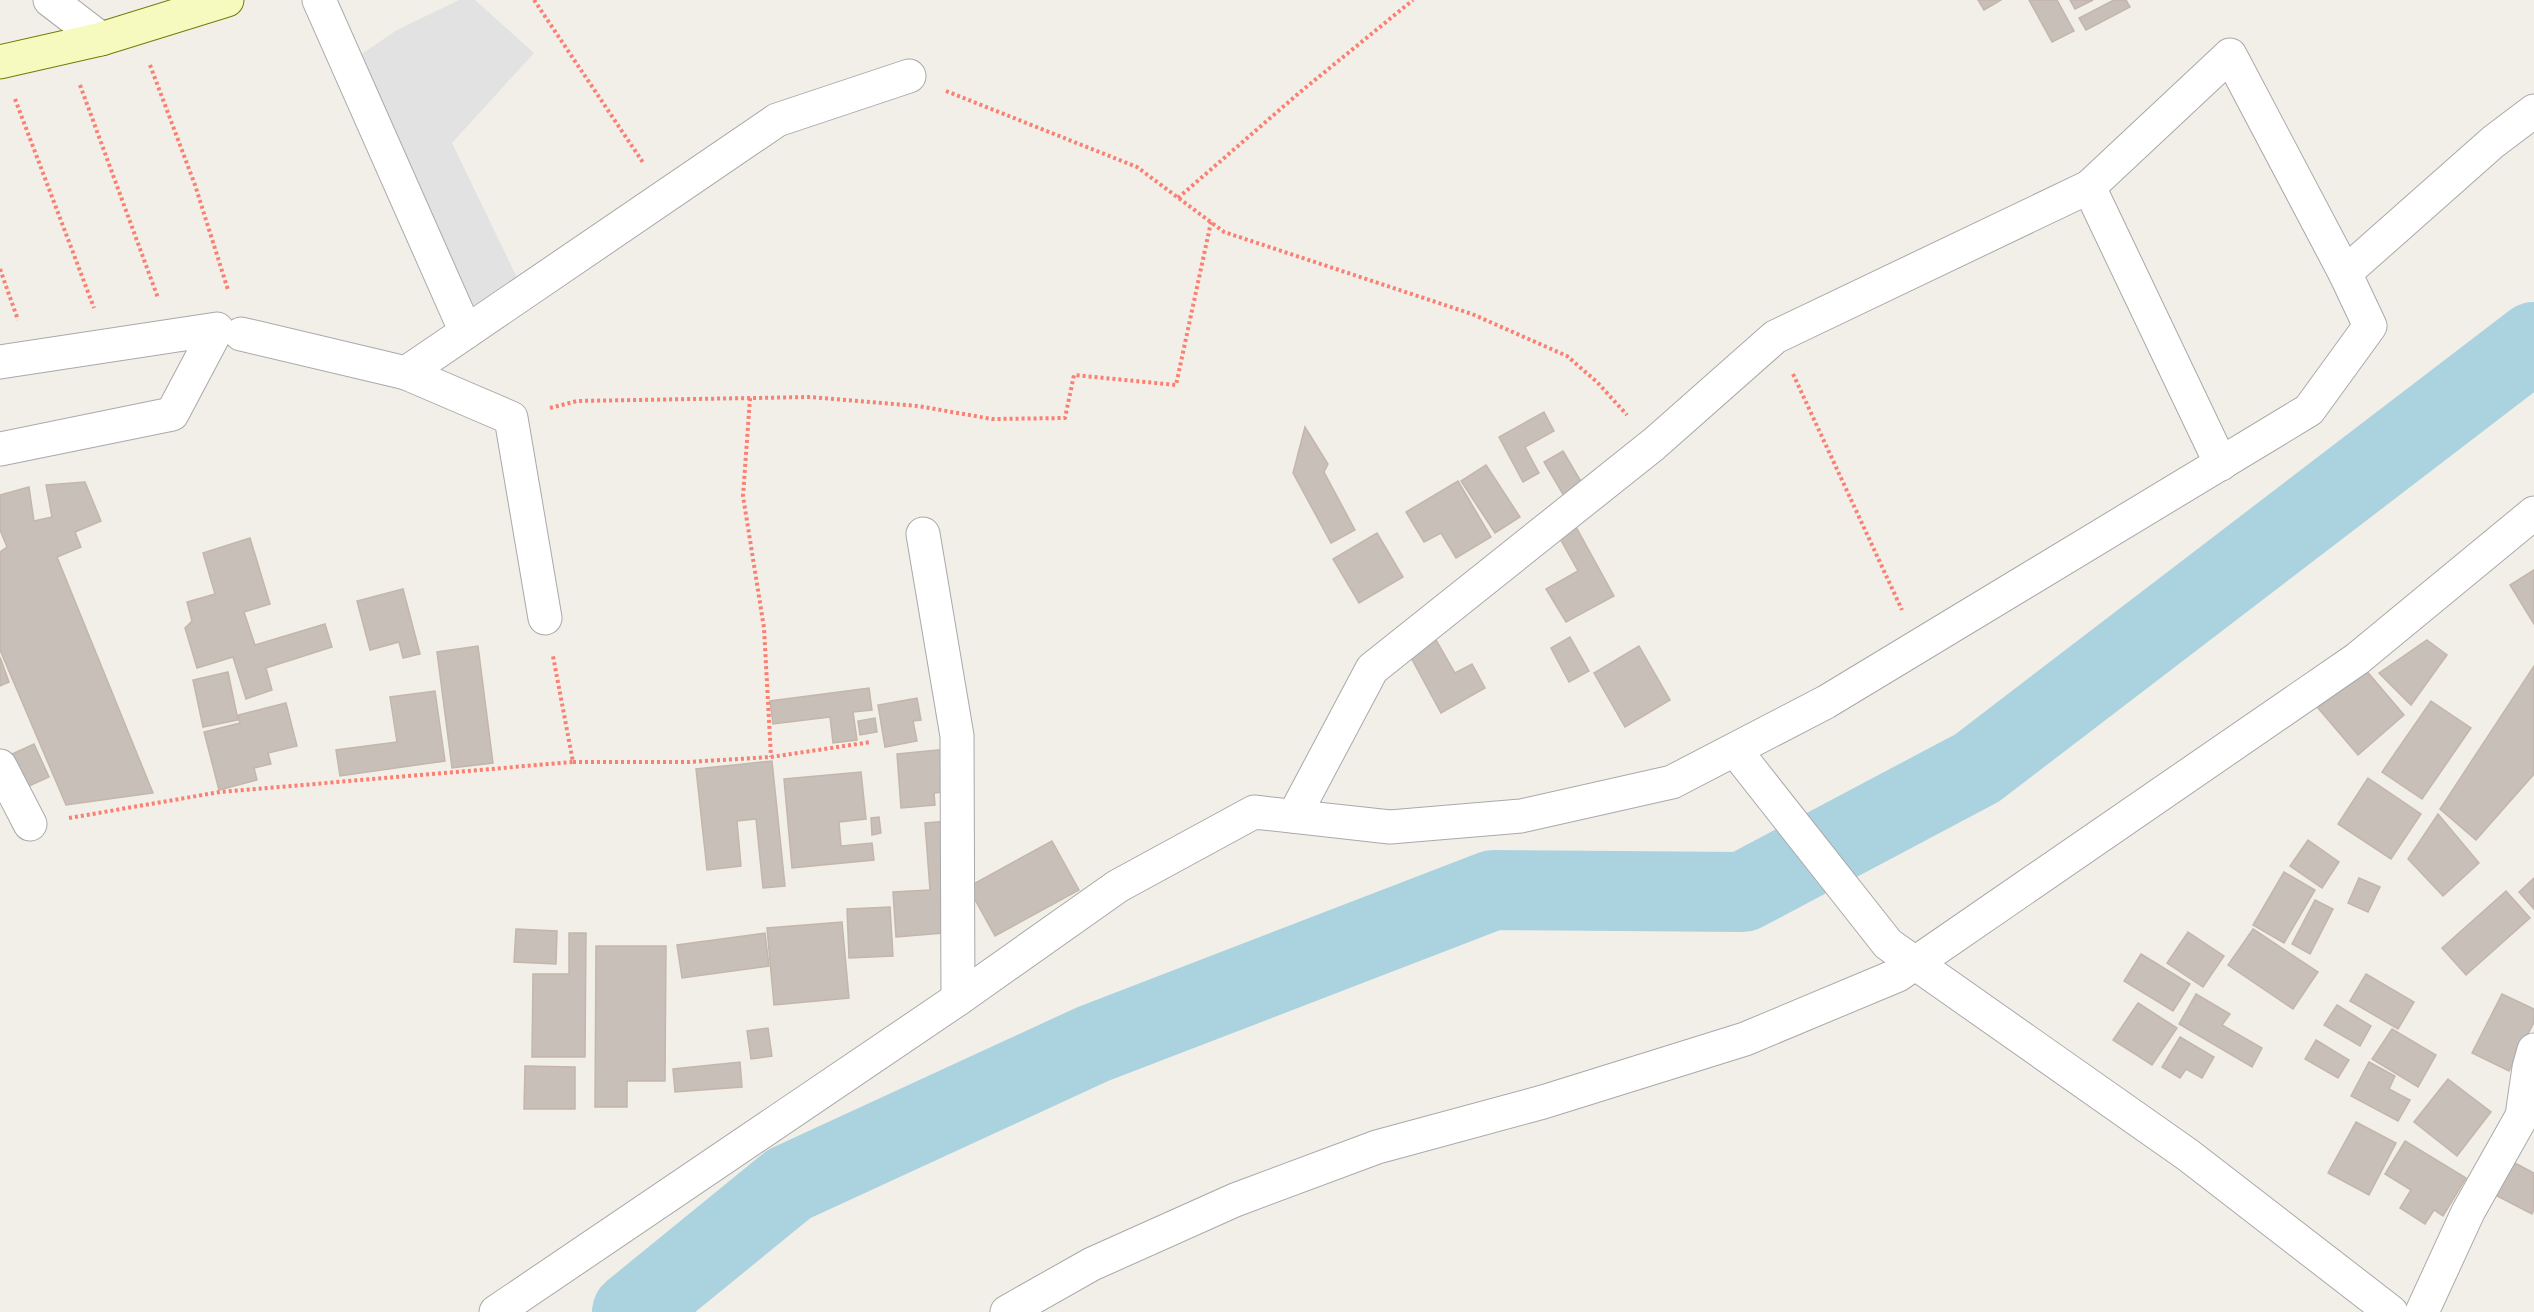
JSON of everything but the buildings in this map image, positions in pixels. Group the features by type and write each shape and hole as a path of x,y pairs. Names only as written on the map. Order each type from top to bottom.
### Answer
{"main road":[{"path":"0,62 101,39 227,0"}],"street":[{"path":"50,0 101,39"},
{"path":"319,0 466,332"},
{"path":"496,1312 958,999 1118,886 1254,812 1390,827 1521,816 1672,782 1736,751 1826,702 2309,410 2370,326 2346,273 2230,55 2090,187 1775,337 1654,444 1372,669 1294,816"},
{"path":"406,373 777,120 909,76"},
{"path":"2346,273 2493,142 2534,111"},
{"path":"2090,187 2221,464"},
{"path":"0,449 172,414 217,329 16,360"},
{"path":"242,334 406,373 511,418 545,618"},
{"path":"1007,1312 1092,1264 1235,1200 1377,1147 1543,1102 1745,1039 1898,975 2356,659 2534,513"},
{"path":"923,534 957,736 958,999"},
{"path":"1736,751 1888,944 2188,1155 2391,1312"},
{"path":"0,766 30,824"},
{"path":"2422,1312 2468,1212 2523,1116 2534,1050"}],"path":[{"path":"534,0 665,196"},
{"path":"1178,198 1299,93 1413,0"},
{"path":"137,28 195,185 242,334"},
{"path":"66,47 172,335"},
{"path":"0,62 108,345"},
{"path":"909,76 1137,167 1224,232 1472,314 1567,356 1597,382 1654,444"},
{"path":"511,418 577,401 811,397 918,406 992,419 1065,418 1074,375 1176,385 1211,222"},
{"path":"0,269 16,360"},
{"path":"1775,337 1919,646"},
{"path":"750,398 743,496 764,628 771,757"},
{"path":"545,618 573,762"},
{"path":"30,824 220,792 573,762 688,762 771,757 871,742"}],"shaded area":[{"path":"459,0 475,0 534,53 452,143 521,286 466,332 347,64 397,30"}],"waterway":[{"path":"632,1312 789,1184 1093,1044 1493,890 1743,892 1977,768 2534,342"}]}
